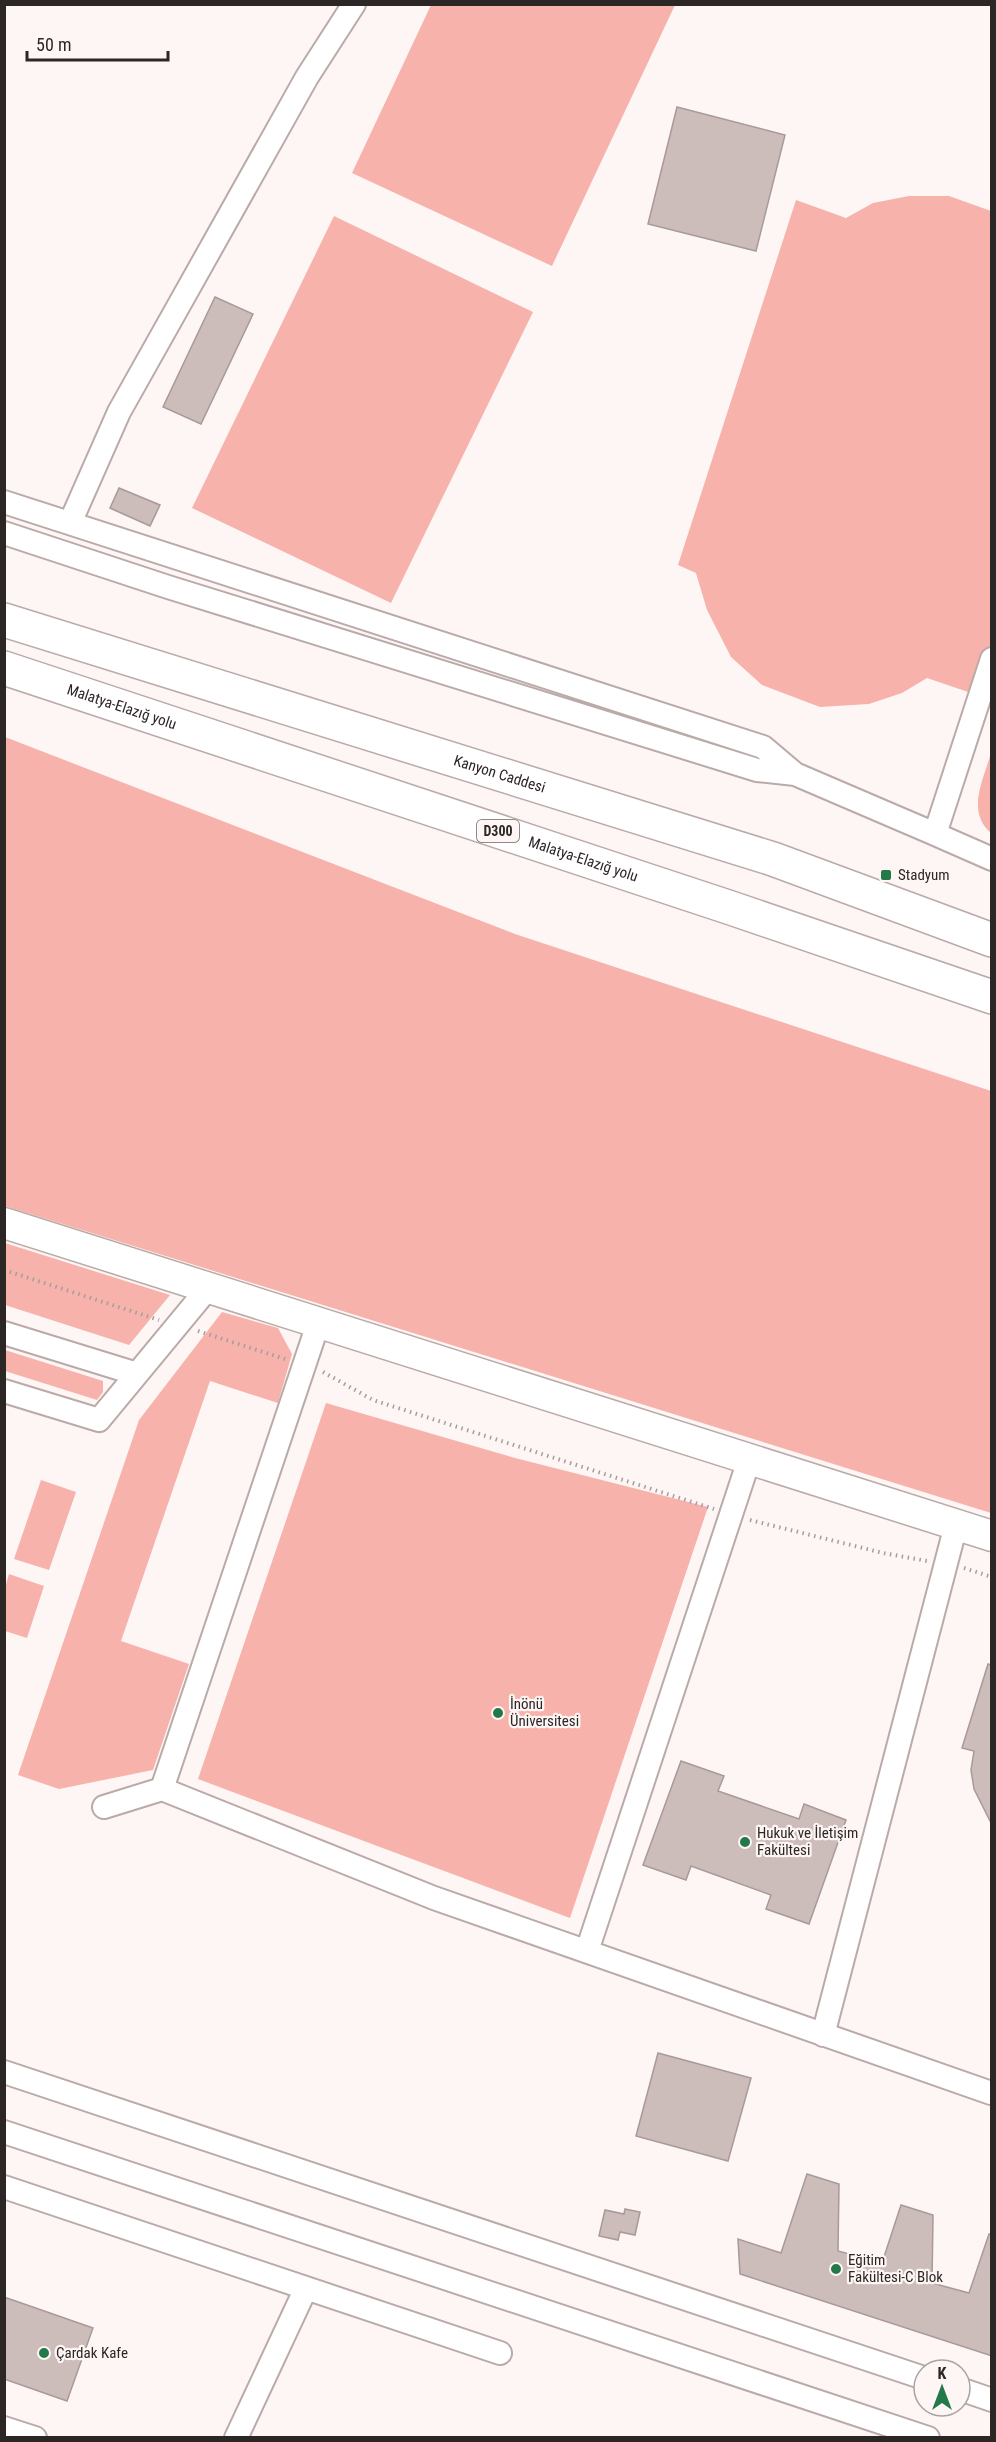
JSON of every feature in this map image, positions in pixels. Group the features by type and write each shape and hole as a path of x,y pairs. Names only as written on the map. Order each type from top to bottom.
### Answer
{"highway":[{"name":"Kanyon Caddesi","path":"4,620 780,862 992,940"},
{"name":"Malatya-Elazığ yolu","path":"4,668 717,903 992,997"},
{"path":"780,862 992,924"}],"main road":[{"path":"4,1223 992,1536"}],"street":[{"path":"70,523 119,412 307,77 354,4"},
{"path":"4,502 762,747 795,774 992,859"},
{"path":"4,533 757,770 795,774"},
{"path":"935,834 992,659"},
{"path":"4,1391 99,1420 209,1287"},
{"path":"162,1789 319,1321"},
{"path":"4,1333 137,1374"},
{"path":"587,1951 749,1460"},
{"path":"823,2035 956,1525"},
{"path":"104,1806 162,1789 434,1898 991,2093"},
{"path":"4,2072 912,2374"},
{"path":"4,2132 928,2438"},
{"path":"4,2187 500,2353"},
{"path":"236,2438 306,2288"},
{"path":"972,2394 992,2400"},
{"path":"4,2428 35,2438"}],"path":[{"path":"4,1270 318,1369 373,1400 731,1514 883,1553 945,1564 992,1577"}],"shaded area":[{"path":"431,5 675,5 552,266 352,173"},
{"path":"909,196 949,196 991,211 992,639 974,694 927,678 902,693 869,704 820,707 762,685 731,657 707,610 696,573 678,565 796,200 846,218 873,203"},
{"path":"334,216 533,312 391,603 192,508"},
{"path":"5,737 515,934 991,1091 991,1513 5,1206"},
{"path":"991,753 991,833 983,824 978,805 981,785"},
{"path":"5,1243 170,1295 129,1345 5,1305"},
{"path":"222,1312 278,1328 292,1354 278,1403 210,1381 121,1641 189,1664 153,1770 59,1789 18,1775 139,1420"},
{"path":"5,1350 103,1381 103,1392 97,1400 5,1371"},
{"path":"326,1403 515,1458 708,1507 570,1918 198,1779"},
{"path":"41,1480 76,1492 49,1570 14,1559"},
{"path":"9,1574 44,1586 27,1638 5,1631 5,1588"}],"building":[{"path":"677,107 785,135 756,251 648,224"},
{"path":"215,297 253,314 201,424 163,407"},
{"path":"119,488 160,505 150,526 110,508"},
{"path":"988,1664 992,1665 992,1825 974,1789 971,1770 974,1751 962,1748"},
{"name":"Hukuk ve İletişim Fakültesi","path":"681,1761 724,1776 718,1791 799,1819 804,1804 846,1820 809,1924 766,1909 771,1895 691,1866 686,1880 643,1865"},
{"path":"658,2053 751,2078 728,2161 636,2136"},
{"name":"Eğitim Fakültesi-C Blok","path":"807,2174 839,2184 838,2251 882,2263 901,2205 933,2215 932,2283 969,2293 989,2234 992,2234 992,2356 740,2274 738,2239 781,2253"},
{"path":"625,2209 640,2212 635,2235 620,2232 618,2240 599,2236 605,2210 624,2214"},
{"name":"Çardak Kafe","path":"4,2297 93,2328 67,2401 4,2379"}],"place":[{"name":"Stadyum","path":"886,875"},
{"name":"İnönü Üniversitesi","path":"498,1713"},
{"name":"Hukuk ve İletişim Fakültesi","path":"745,1842"},
{"name":"Eğitim Fakültesi-C Blok","path":"836,2269"},
{"name":"Çardak Kafe","path":"44,2353"}]}
